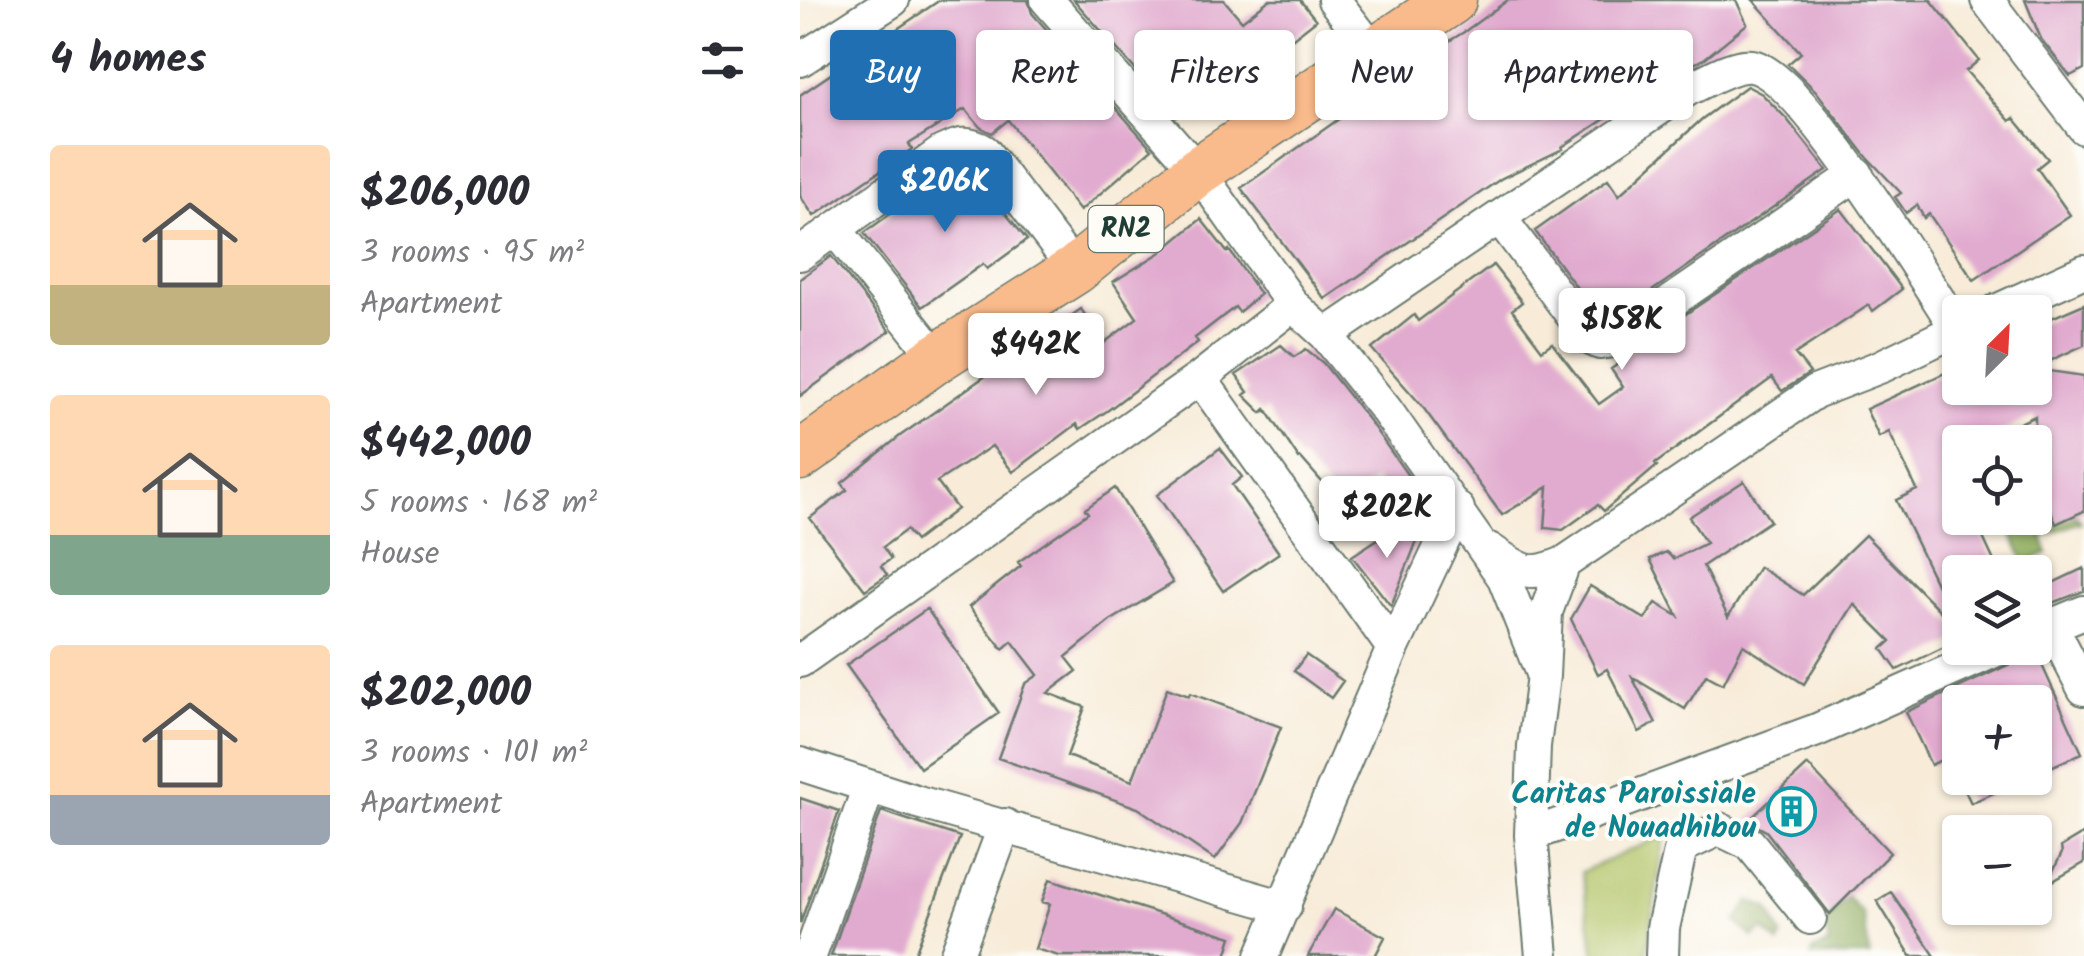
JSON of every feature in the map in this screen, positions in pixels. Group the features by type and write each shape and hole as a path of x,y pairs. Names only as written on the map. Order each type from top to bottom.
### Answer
{"highway":[{"name":"RN2","path":"1407,30 1452,0"},
{"name":"RN2","path":"800,456 937,358 1076,270 1198,170 1315,92"}],"street":[{"path":"800,60 894,0"},
{"path":"1047,0 1198,170 1292,305 1326,334 1458,509 1504,578 1543,676"},
{"path":"1334,0 1357,30"},
{"path":"1988,0 2084,128"},
{"path":"1326,334 1688,90 1750,66 1778,78 1856,174 1942,303"},
{"path":"800,254 942,152 959,144 972,144 984,151 1076,270"},
{"path":"1500,218 1589,338 1600,343 1614,341 1856,174"},
{"path":"835,228 937,358"},
{"path":"2031,295 2084,271"},
{"path":"800,660 1200,378 1292,305"},
{"path":"1484,546 1516,567 1539,574 1564,563 1815,392 1942,337"},
{"path":"1200,378 1392,648"},
{"path":"1262,956 1286,907 1392,648 1458,509"},
{"path":"1542,956 1531,835 1534,746 1546,612 1564,563"},
{"path":"2052,625 2084,612"},
{"path":"2052,642 2084,688"},
{"path":"1531,835 1817,730 1963,665"},
{"path":"800,764 1286,907"},
{"path":"810,956 869,786"},
{"path":"956,956 1005,825"},
{"path":"1662,956 1663,928 1681,847 1719,828 1750,844 1810,918"}],"green space":[{"path":"2052,513 2056,523 2076,515 2081,522 2052,532"},
{"path":"2012,535 2045,535 2048,553 2022,555"},
{"path":"1665,835 1646,956 1595,956 1581,872"},
{"path":"1847,897 1863,915 1870,956 1811,956 1813,951 1829,944 1824,924"},
{"path":"1749,901 1768,908 1782,936 1779,944 1763,929 1753,937 1736,922"}],"building":[{"path":"940,0 1028,0 1032,13 1047,30 976,30 976,120 1008,120 992,133 980,127 965,109 956,115 956,30 896,30"},
{"path":"1074,0 1224,0 1242,21 1269,0 1300,0 1316,20 1295,36 1295,30 1134,30 1134,68 1114,45 1114,30 1100,30"},
{"path":"1508,0 1736,0 1747,24 1693,64 1693,30 1468,30 1468,120 1603,120 1563,149 1502,178 1325,299 1241,188 1338,120 1448,120 1448,42"},
{"path":"1753,0 1931,0 1979,60 1966,71 2010,121 2014,118 2048,159 2037,168 2070,215 1974,280 1929,214 1924,218 1917,205 1906,213 1895,197 1901,193 1867,157 1816,91 1788,64 1801,53"},
{"path":"2025,0 2084,0 2084,69 2070,76 2041,39"},
{"path":"830,75 830,120 947,120 814,216 800,196 800,95"},
{"path":"1747,86 1762,94 1786,118 1827,170 1602,322 1535,231 1608,179 1619,195 1702,119"},
{"path":"1114,106 1152,149 1080,211 1008,120 1114,120"},
{"path":"967,165 1027,240 987,269 983,264 922,307 864,233 952,169"},
{"path":"1841,209 1902,289 1873,311 1869,305 1795,354 1810,373 1782,391 1772,378 1655,464 1604,511 1598,505 1563,530 1545,528 1548,487 1502,515 1422,406 1372,349 1414,315 1418,321 1493,265 1522,302 1512,310 1542,350 1552,343 1599,404 1623,387 1611,369 1620,363 1618,360"},
{"path":"1201,219 1260,294 1239,312 1235,307 1195,338 1198,342 1107,411 1080,429 1077,424 1013,472 992,446 937,482 957,509 915,541 906,530 883,547 891,559 881,566 887,575 865,590 810,518 847,490 842,483 900,436 1081,309 1104,343 1137,318 1113,282 1161,252"},
{"path":"831,256 890,331 800,396 800,279"},
{"path":"2084,304 2084,345 2052,360 2052,318"},
{"path":"1281,345 1294,357 1306,349 1323,363 1433,511 1406,534 1375,479 1343,506 1299,459 1266,409 1262,413 1244,395 1248,392 1236,375"},
{"path":"2052,371 2084,376 2084,511 2056,524 2052,514 2052,425 2035,425 2035,416 2016,425 1942,425 1942,535 1982,535 1991,555 1942,555 1942,596 1896,500 1917,490 1889,432 1879,437 1866,409 1942,374 1942,405 2052,405"},
{"path":"1220,448 1242,477 1232,485 1279,553 1223,591 1157,495"},
{"path":"1744,481 1770,521 1703,566 1728,617 1759,567 1803,595 1865,535 1942,613 1942,648 1897,670 1882,649 1891,641 1854,604 1804,684 1743,645 1723,684 1706,675 1685,709 1632,677 1656,723 1639,732 1607,669 1598,674 1571,619 1590,586 1645,619 1656,603 1678,616 1650,559 1666,552 1674,559 1706,543 1689,517"},
{"path":"1115,488 1173,583 1110,621 1066,657 1077,671 1048,693 1085,707 1067,756 1132,781 1167,688 1281,727 1242,823 1215,860 1138,808 998,758 1025,684 1038,675 1012,641 1003,649 969,607 1021,566 1018,562 1088,513 1085,509"},
{"path":"1396,527 1417,541 1391,606 1352,556"},
{"path":"2084,568 2084,591 2052,603 2052,583"},
{"path":"927,609 999,713 920,768 846,665"},
{"path":"1306,655 1343,681 1331,698 1294,671"},
{"path":"2008,665 2042,665 2051,685 1964,685"},
{"path":"2052,687 2082,753 2052,766"},
{"path":"1942,695 1942,760 1931,765 1906,712"},
{"path":"1808,765 1890,853 1830,914 1766,831 1748,821"},
{"path":"1967,795 1989,795 1971,803"},
{"path":"800,798 839,811 800,924"},
{"path":"881,811 960,837 914,956 831,956"},
{"path":"2084,833 2084,863 2052,882 2062,853 2061,847"},
{"path":"1050,879 1232,937 1226,956 1059,956 1035,949 1050,904 1042,902"},
{"path":"1891,892 1935,956 1911,956 1877,901"},
{"path":"1334,909 1385,937 1375,956 1308,956"}],"place":[{"name":"Caritas Paroissiale de Nouadhibou","path":"1791,812"}]}
